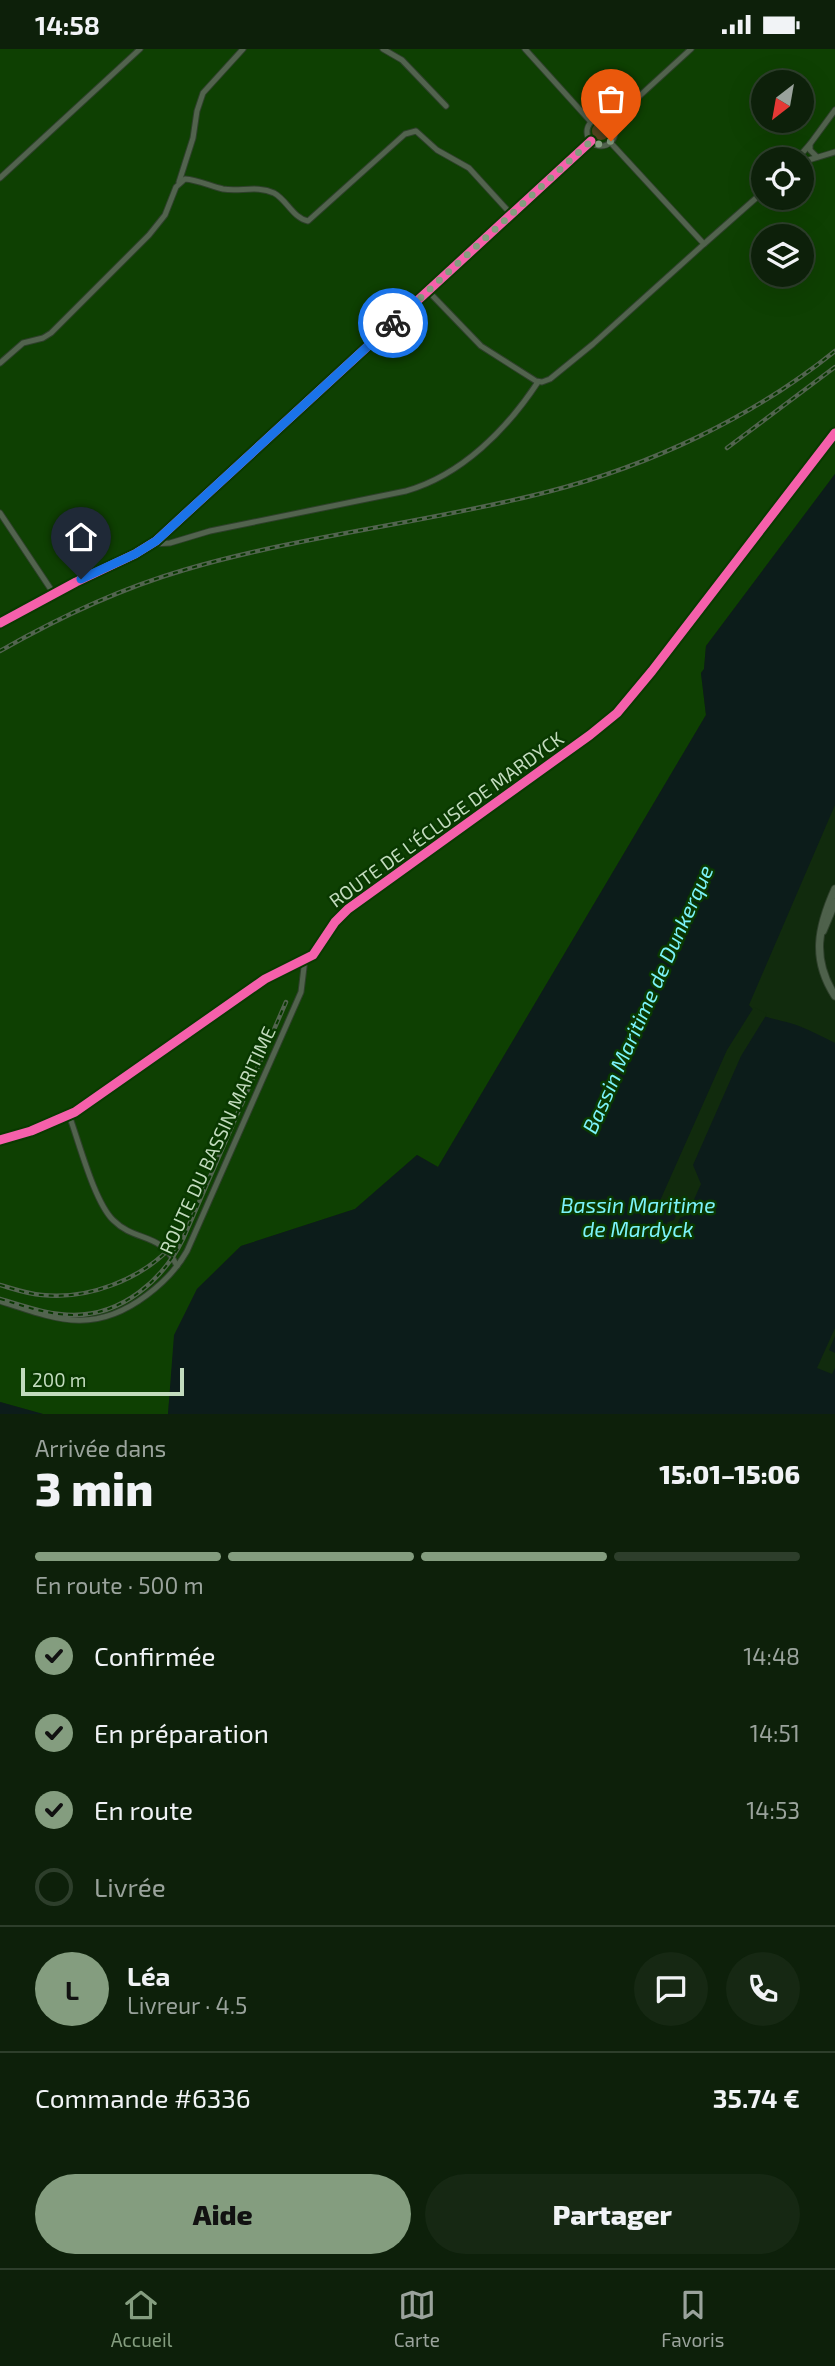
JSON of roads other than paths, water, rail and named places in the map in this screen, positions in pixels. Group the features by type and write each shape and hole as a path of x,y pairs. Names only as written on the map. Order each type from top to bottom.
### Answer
{"main road":[{"path":"835,888 821,921 820,945 822,969 835,996"},
{"path":"820,945 835,902"}],"street":[{"path":"0,178 140,49"},
{"path":"0,363 23,343 41,339 51,333 163,218 179,183 193,138 202,93 243,49"},
{"path":"383,49 402,60 446,106"},
{"path":"525,49 591,122"},
{"path":"611,123 691,49"},
{"path":"808,147 835,110"},
{"path":"591,122 602,118 611,123 614,131 610,142"},
{"path":"591,122 587,133 591,141 601,145 610,142"},
{"path":"179,183 187,179 225,189 265,190 278,195 298,217 308,221 405,134 416,131 437,150 469,168 511,214"},
{"path":"0,623 151,544 591,141"},
{"path":"610,142 704,244"},
{"path":"810,144 810,151 817,157"},
{"path":"814,158 835,152"},
{"path":"428,291 481,346 538,381 549,380 751,203"},
{"path":"151,544 170,543 210,531 406,491 433,482 462,464 503,427 538,381"},
{"name":"ROUTE DE L'ÉCLUSE DE MARDYCK","path":"0,1140 69,1115 269,976 316,952 335,922 352,905 617,713 835,433"},
{"path":"0,513 54,594"},
{"name":"ROUTE DU BASSIN MARITIME","path":"0,1301 62,1318 98,1320 134,1304 177,1266 187,1251 301,992 305,959"},
{"path":"69,1115 106,1211 121,1227 164,1247 177,1266"}],"water":[{"name":"Bassin Maritime de Mardyck","path":"835,474 835,805 749,1005 759,1014 799,1026 835,1043 835,1414 168,1414 174,1335 197,1289 241,1246 355,1209 417,1155 438,1167 706,715 701,673 704,669 706,646"},
{"path":"0,1402 43,1414 0,1414"}],"railway":[{"path":"0,651 89,605 184,570 274,547 502,503 623,468 661,454 734,418 769,398 835,351"},
{"path":"727,448 835,367"},
{"path":"0,1299 55,1313 92,1313 124,1302 152,1281 175,1254 183,1239 286,1002"},
{"path":"0,1285 42,1295 59,1296 94,1291 144,1269 171,1247"}],"water label":[{"name":"Bassin Maritime de Dunkerque","path":"647,999"}]}
